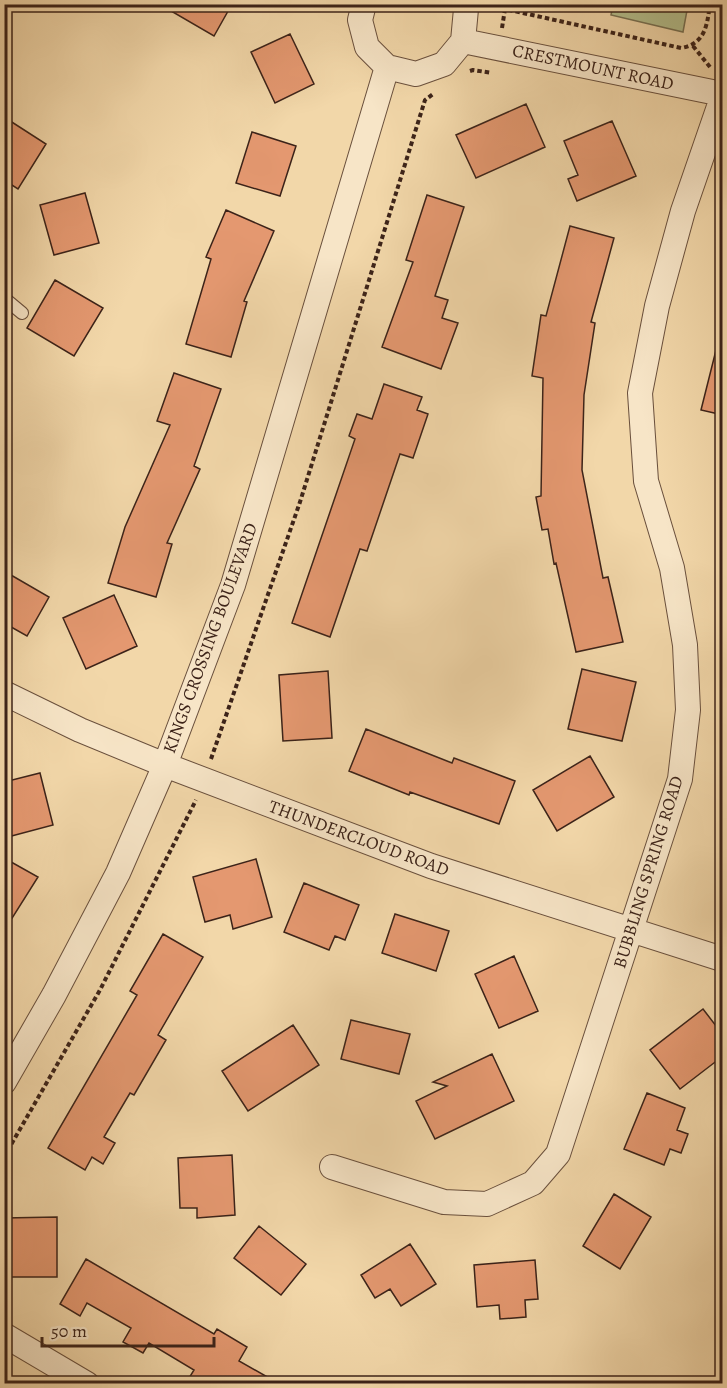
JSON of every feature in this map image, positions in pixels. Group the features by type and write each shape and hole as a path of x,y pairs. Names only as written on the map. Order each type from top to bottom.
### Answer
{"street":[{"path":"364,4 360,20 367,47 387,67 416,74 444,64 463,41 466,9 464,4"},
{"name":"CRESTMOUNT ROAD","path":"463,41 723,96"},
{"name":"KINGS CROSSING BOULEVARD","path":"4,1082 54,995 118,873 165,765 233,585 387,67"},
{"name":"BUBBLING SPRING ROAD","path":"332,1167 444,1202 487,1204 533,1183 558,1154 680,779 688,710 685,645 672,568 646,481 640,393 657,306 683,211 723,96"},
{"name":"THUNDERCLOUD ROAD","path":"4,693 80,730 165,765 431,866 723,958"},
{"path":"4,1335 87,1383"}],"lane":[{"path":"4,298 22,313"}],"path":[{"path":"463,76 472,70 492,73 505,9 681,48 693,46 701,38 710,4"},
{"path":"693,46 710,67"},
{"path":"4,1157 100,990 190,813 260,621 300,502 425,100 434,94"}],"green space":[{"path":"613,5 688,5 683,32 611,15"}],"building":[{"path":"159,4 232,4 214,36"},
{"path":"290,34 314,84 275,103 251,52"},
{"path":"526,104 545,147 476,178 456,135"},
{"path":"4,117 46,144 18,189 4,180"},
{"path":"612,121 636,176 577,201 568,179 578,175 564,141"},
{"path":"252,132 296,146 280,196 236,183"},
{"path":"85,193 99,243 54,255 40,205"},
{"path":"427,195 464,207 435,296 448,300 442,318 458,323 441,369 382,347 413,262 406,260"},
{"path":"226,210 274,231 244,301 247,302 231,357 186,344 211,259 206,257"},
{"path":"570,226 614,238 591,322 595,323 584,395 582,470 603,578 608,577 623,642 576,652 556,563 554,564 548,529 542,530 536,497 541,496 543,378 532,376 541,315 546,316"},
{"path":"55,280 103,308 74,356 27,328"},
{"path":"716,350 723,351 723,415 701,410"},
{"path":"174,373 221,389 194,466 200,469 167,543 172,544 156,597 108,583 125,527 170,425 157,421"},
{"path":"384,384 422,397 417,410 428,414 413,458 400,454 367,551 360,549 330,637 292,623 355,439 349,436 357,414 372,419"},
{"path":"4,571 49,597 27,636 4,623"},
{"path":"114,595 137,646 86,669 63,618"},
{"path":"582,669 636,682 622,741 568,729"},
{"path":"328,671 332,738 283,741 279,675"},
{"path":"366,729 452,763 454,758 515,781 499,824 410,792 409,795 349,771"},
{"path":"590,756 614,797 557,831 533,790"},
{"path":"40,773 53,825 4,838 4,782"},
{"path":"4,858 38,877 4,931"},
{"path":"256,859 272,917 233,929 230,915 205,922 193,877"},
{"path":"304,883 359,905 345,940 335,936 329,950 284,932"},
{"path":"395,914 449,931 436,971 382,953"},
{"path":"163,934 203,957 158,1035 166,1040 134,1095 130,1093 104,1137 115,1143 103,1164 92,1157 85,1170 48,1148 137,995 130,991"},
{"path":"514,956 538,1011 499,1028 475,974"},
{"path":"703,1009 723,1035 723,1056 680,1089 650,1050"},
{"path":"351,1020 410,1034 399,1074 341,1059"},
{"path":"293,1025 319,1065 248,1111 222,1071"},
{"path":"492,1054 514,1101 435,1139 416,1101 447,1086 433,1082"},
{"path":"647,1093 685,1108 677,1130 688,1134 681,1153 670,1149 664,1165 624,1149"},
{"path":"232,1155 235,1215 197,1218 197,1208 180,1208 178,1158"},
{"path":"614,1194 651,1217 620,1269 583,1246"},
{"path":"57,1217 57,1277 4,1277 4,1218"},
{"path":"259,1226 306,1264 281,1295 234,1258"},
{"path":"410,1244 436,1284 401,1306 390,1289 375,1298 361,1275"},
{"path":"86,1259 214,1334 217,1329 247,1347 239,1361 278,1383 186,1383 194,1370 149,1343 143,1353 123,1342 131,1328 87,1303 80,1316 60,1304"},
{"path":"535,1260 538,1299 525,1300 526,1317 500,1319 499,1305 477,1307 474,1265"}]}
